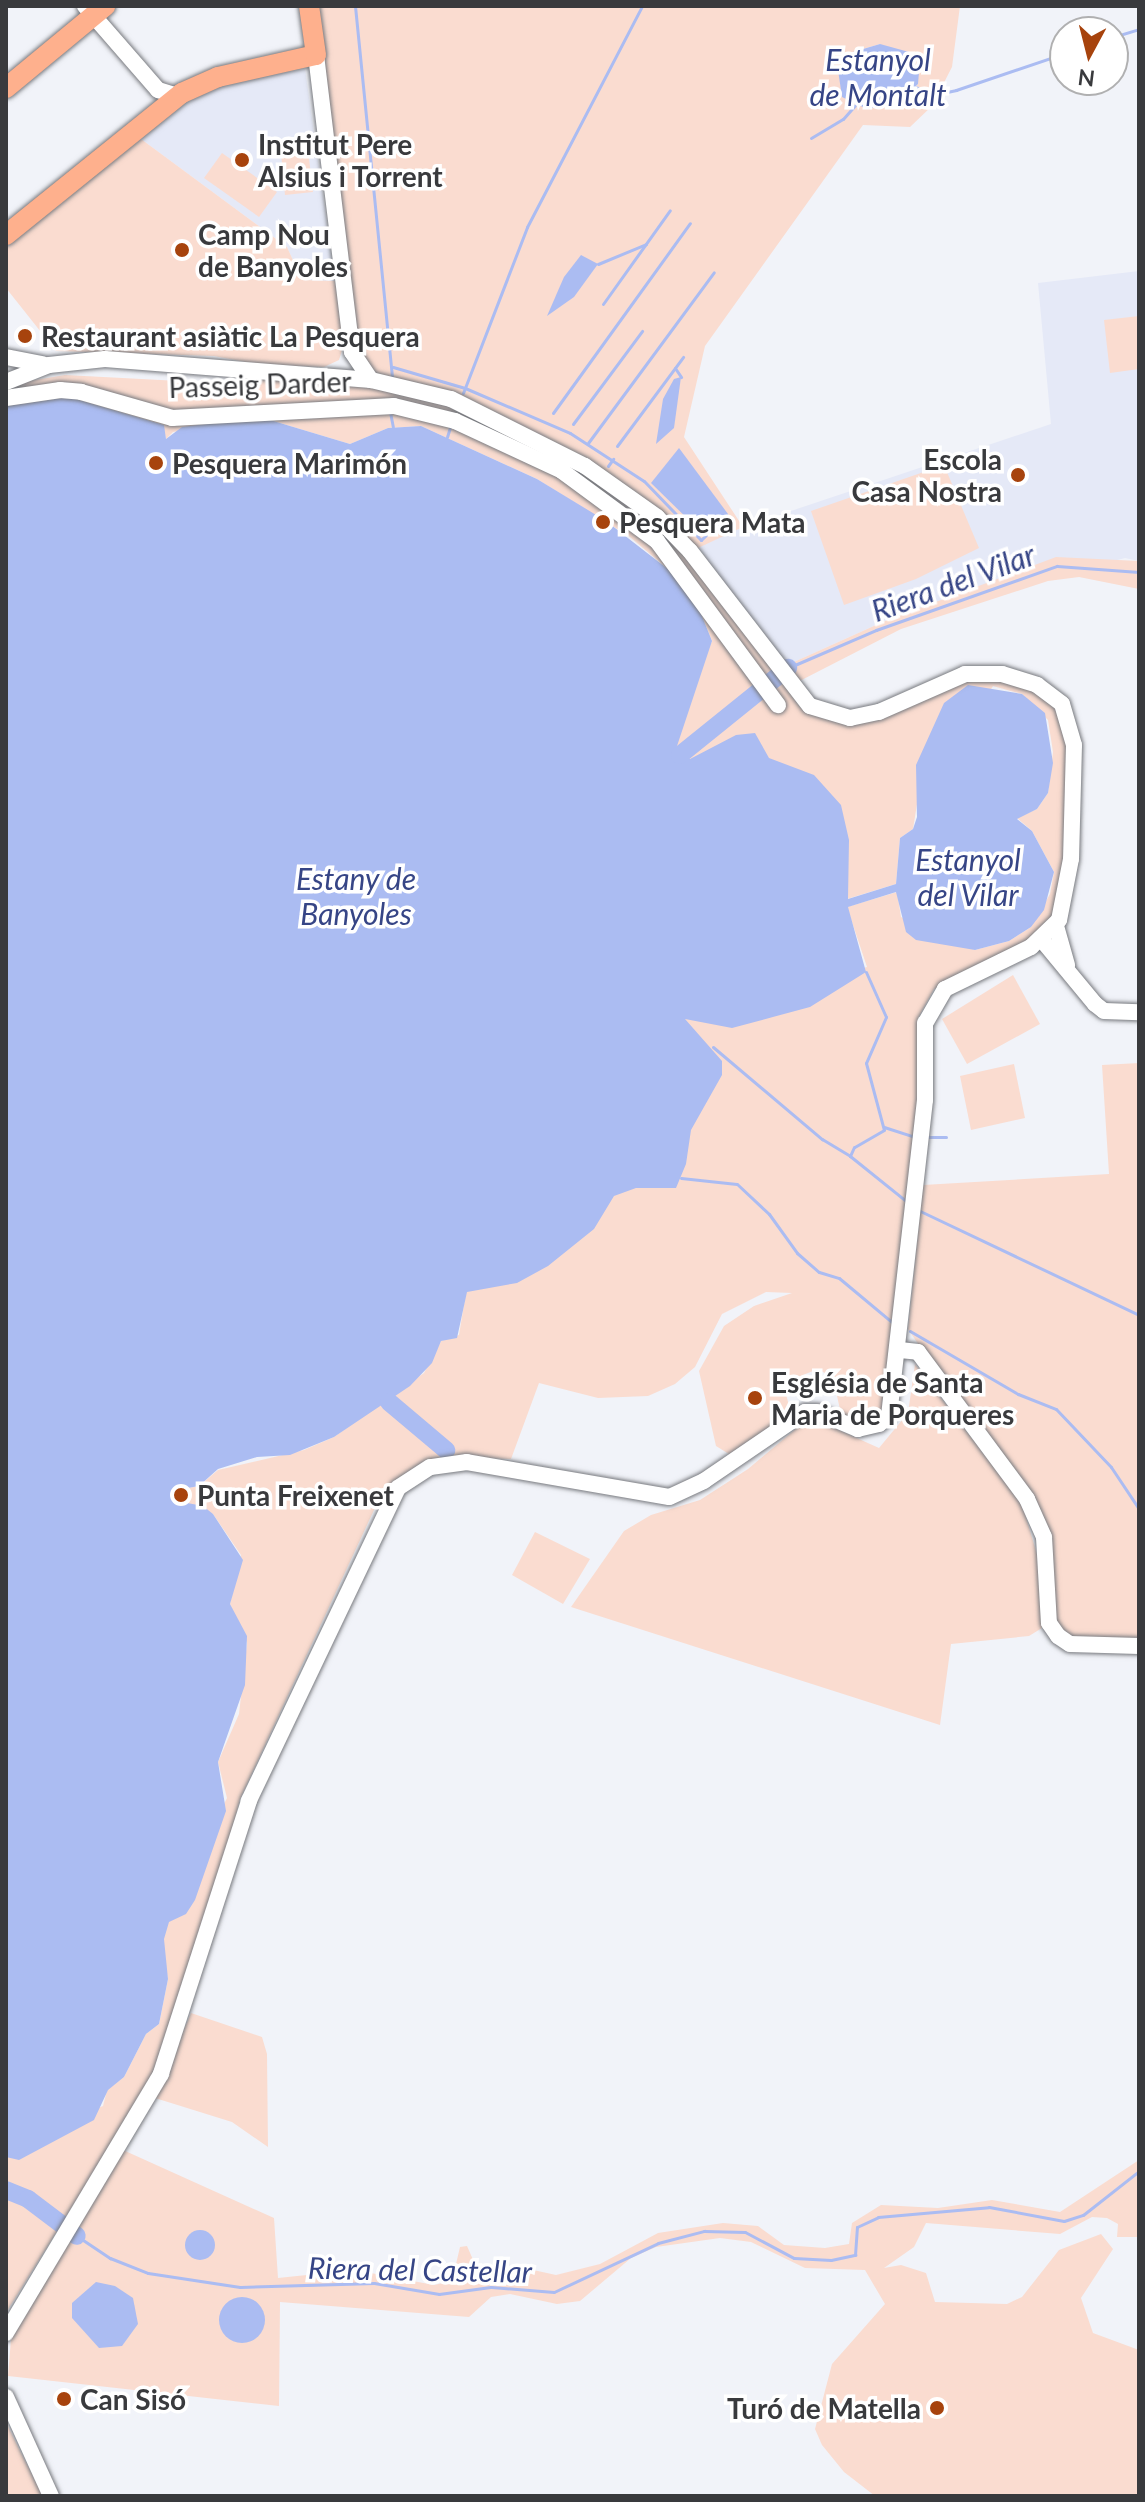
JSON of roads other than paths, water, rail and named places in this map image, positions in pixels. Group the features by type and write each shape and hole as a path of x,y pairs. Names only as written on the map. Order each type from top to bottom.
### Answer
{"main road":[{"path":"6,235 178,96 218,77 316,55 309,6"},
{"path":"9,79 95,9"}],"street":[{"path":"95,9 158,90 178,96"},
{"path":"316,55 352,352 371,380"},
{"path":"332,376 347,364 352,352"},
{"path":"6,357 49,365"},
{"name":"Passeig Darder","path":"6,382 49,365 105,359 371,380 472,406 573,460 633,499 690,551 768,659 810,706 850,718 879,712 965,674 1002,674 1051,693 1070,716 1074,745 1071,859 1056,926"},
{"name":"Passeig Darder","path":"6,398 35,391 81,392 172,418 274,408 384,407 455,421 562,471 624,513 672,556 775,701"},
{"path":"6,2333 161,2074 249,1801 398,1488 430,1467 467,1462 669,1497 704,1481 805,1412 858,1429 879,1424 894,1402 925,1100 923,1033 935,999 964,977 1042,940 1056,926 1067,965"},
{"path":"1042,940 1104,1011 1139,1012"},
{"path":"900,1350 918,1352 1027,1499 1044,1537 1049,1623 1058,1636 1070,1644 1139,1646"},
{"path":"6,2397 51,2496"}],"water":[{"name":"Estanyol de Montalt","path":"880,44 909,52 919,72 918,84 899,102 867,109 842,97 838,70 853,52"},
{"path":"581,255 598,264 574,297 547,316 564,277"},
{"path":"681,377 674,428 656,444 663,399 674,379"},
{"name":"Estany de Banyoles","path":"69,397 164,425 166,439 182,427 260,417 350,444 388,428 421,426 537,479 606,521 669,570 699,609 712,641 676,749 690,759 736,735 755,733 769,758 814,775 841,805 849,840 848,899 896,884 900,838 913,829 917,817 916,765 944,703 968,685 1022,694 1045,713 1053,763 1048,793 1037,809 1017,819 1032,831 1054,872 1044,910 1031,927 1009,941 975,950 916,940 906,932 896,892 848,907 866,972 810,1007 732,1028 685,1019 722,1061 722,1075 691,1130 686,1164 676,1188 636,1188 614,1196 594,1229 548,1266 517,1283 467,1292 457,1338 441,1341 432,1363 410,1386 334,1437 290,1455 257,1457 218,1469 199,1486 171,1491 177,1501 203,1506 213,1514 243,1560 230,1604 247,1636 245,1685 218,1762 226,1811 195,1900 186,1914 169,1922 164,1939 168,1979 159,2024 146,2034 124,2077 108,2090 94,2120 19,2160 6,2157 6,406"},
{"path":"679,448 728,514 730,522 716,532 699,530 651,483"},
{"path":"200,2230 211,2234 215,2245 211,2256 200,2260 189,2256 185,2245 189,2234"},
{"path":"96,2282 115,2286 133,2298 138,2324 122,2346 99,2348 72,2318 72,2303"},
{"path":"242,2297 258,2304 265,2320 258,2336 242,2343 226,2336 219,2320 226,2304"}],"waterway":[{"path":"355,6 392,376"},
{"path":"463,393 527,227 642,6"},
{"path":"1129,32 1139,29"},
{"path":"916,87 928,96 956,90 1049,58"},
{"path":"811,138 843,119 855,105"},
{"path":"603,304 670,210"},
{"path":"553,413 690,223"},
{"path":"598,264 646,244"},
{"path":"588,443 714,272"},
{"path":"573,424 642,331"},
{"path":"617,446 683,357"},
{"path":"393,367 465,388 570,433 644,481 701,540 708,533"},
{"path":"675,368 681,377"},
{"path":"390,412 393,427"},
{"path":"447,437 450,427"},
{"path":"608,466 613,459"},
{"name":"Riera del Vilar","path":"790,667 876,630 1057,566 1139,572"},
{"path":"680,755 788,668"},
{"path":"866,972 886,1017 866,1063 884,1130 854,1147 850,1156 906,1201"},
{"path":"713,1047 822,1139 850,1156"},
{"path":"884,1127 915,1137"},
{"path":"926,1137 946,1137"},
{"path":"681,1178 737,1184 769,1214 797,1253 819,1272 839,1278 893,1323"},
{"path":"918,1210 1139,1315"},
{"path":"910,1331 1018,1394 1056,1409 1111,1467 1139,1509"},
{"path":"389,1402 446,1450"},
{"name":"Riera del Castellar","path":"77,2236 110,2258 148,2273 240,2287 374,2283 439,2294 491,2287 554,2292 658,2243 704,2231 745,2232 794,2258 831,2260 855,2255 857,2227 878,2217 989,2207 1064,2221 1083,2215 1139,2171"},
{"path":"6,2190 28,2199 77,2236"}],"place":[{"name":"Institut Pere Alsius i Torrent","path":"242,160"},
{"name":"Camp Nou de Banyoles","path":"182,250"},
{"name":"Restaurant asiàtic La Pesquera","path":"25,336"},
{"name":"Pesquera Marimón","path":"156,463"},
{"name":"Escola Casa Nostra","path":"1018,475"},
{"name":"Pesquera Mata","path":"603,522"},
{"name":"Església de Santa Maria de Porqueres","path":"755,1398"},
{"name":"Punta Freixenet","path":"181,1495"},
{"name":"Can Sisó","path":"64,2399"},
{"name":"Turó de Matella","path":"937,2408"}],"water label":[{"name":"Estanyol del Vilar","path":"968,876"}]}
